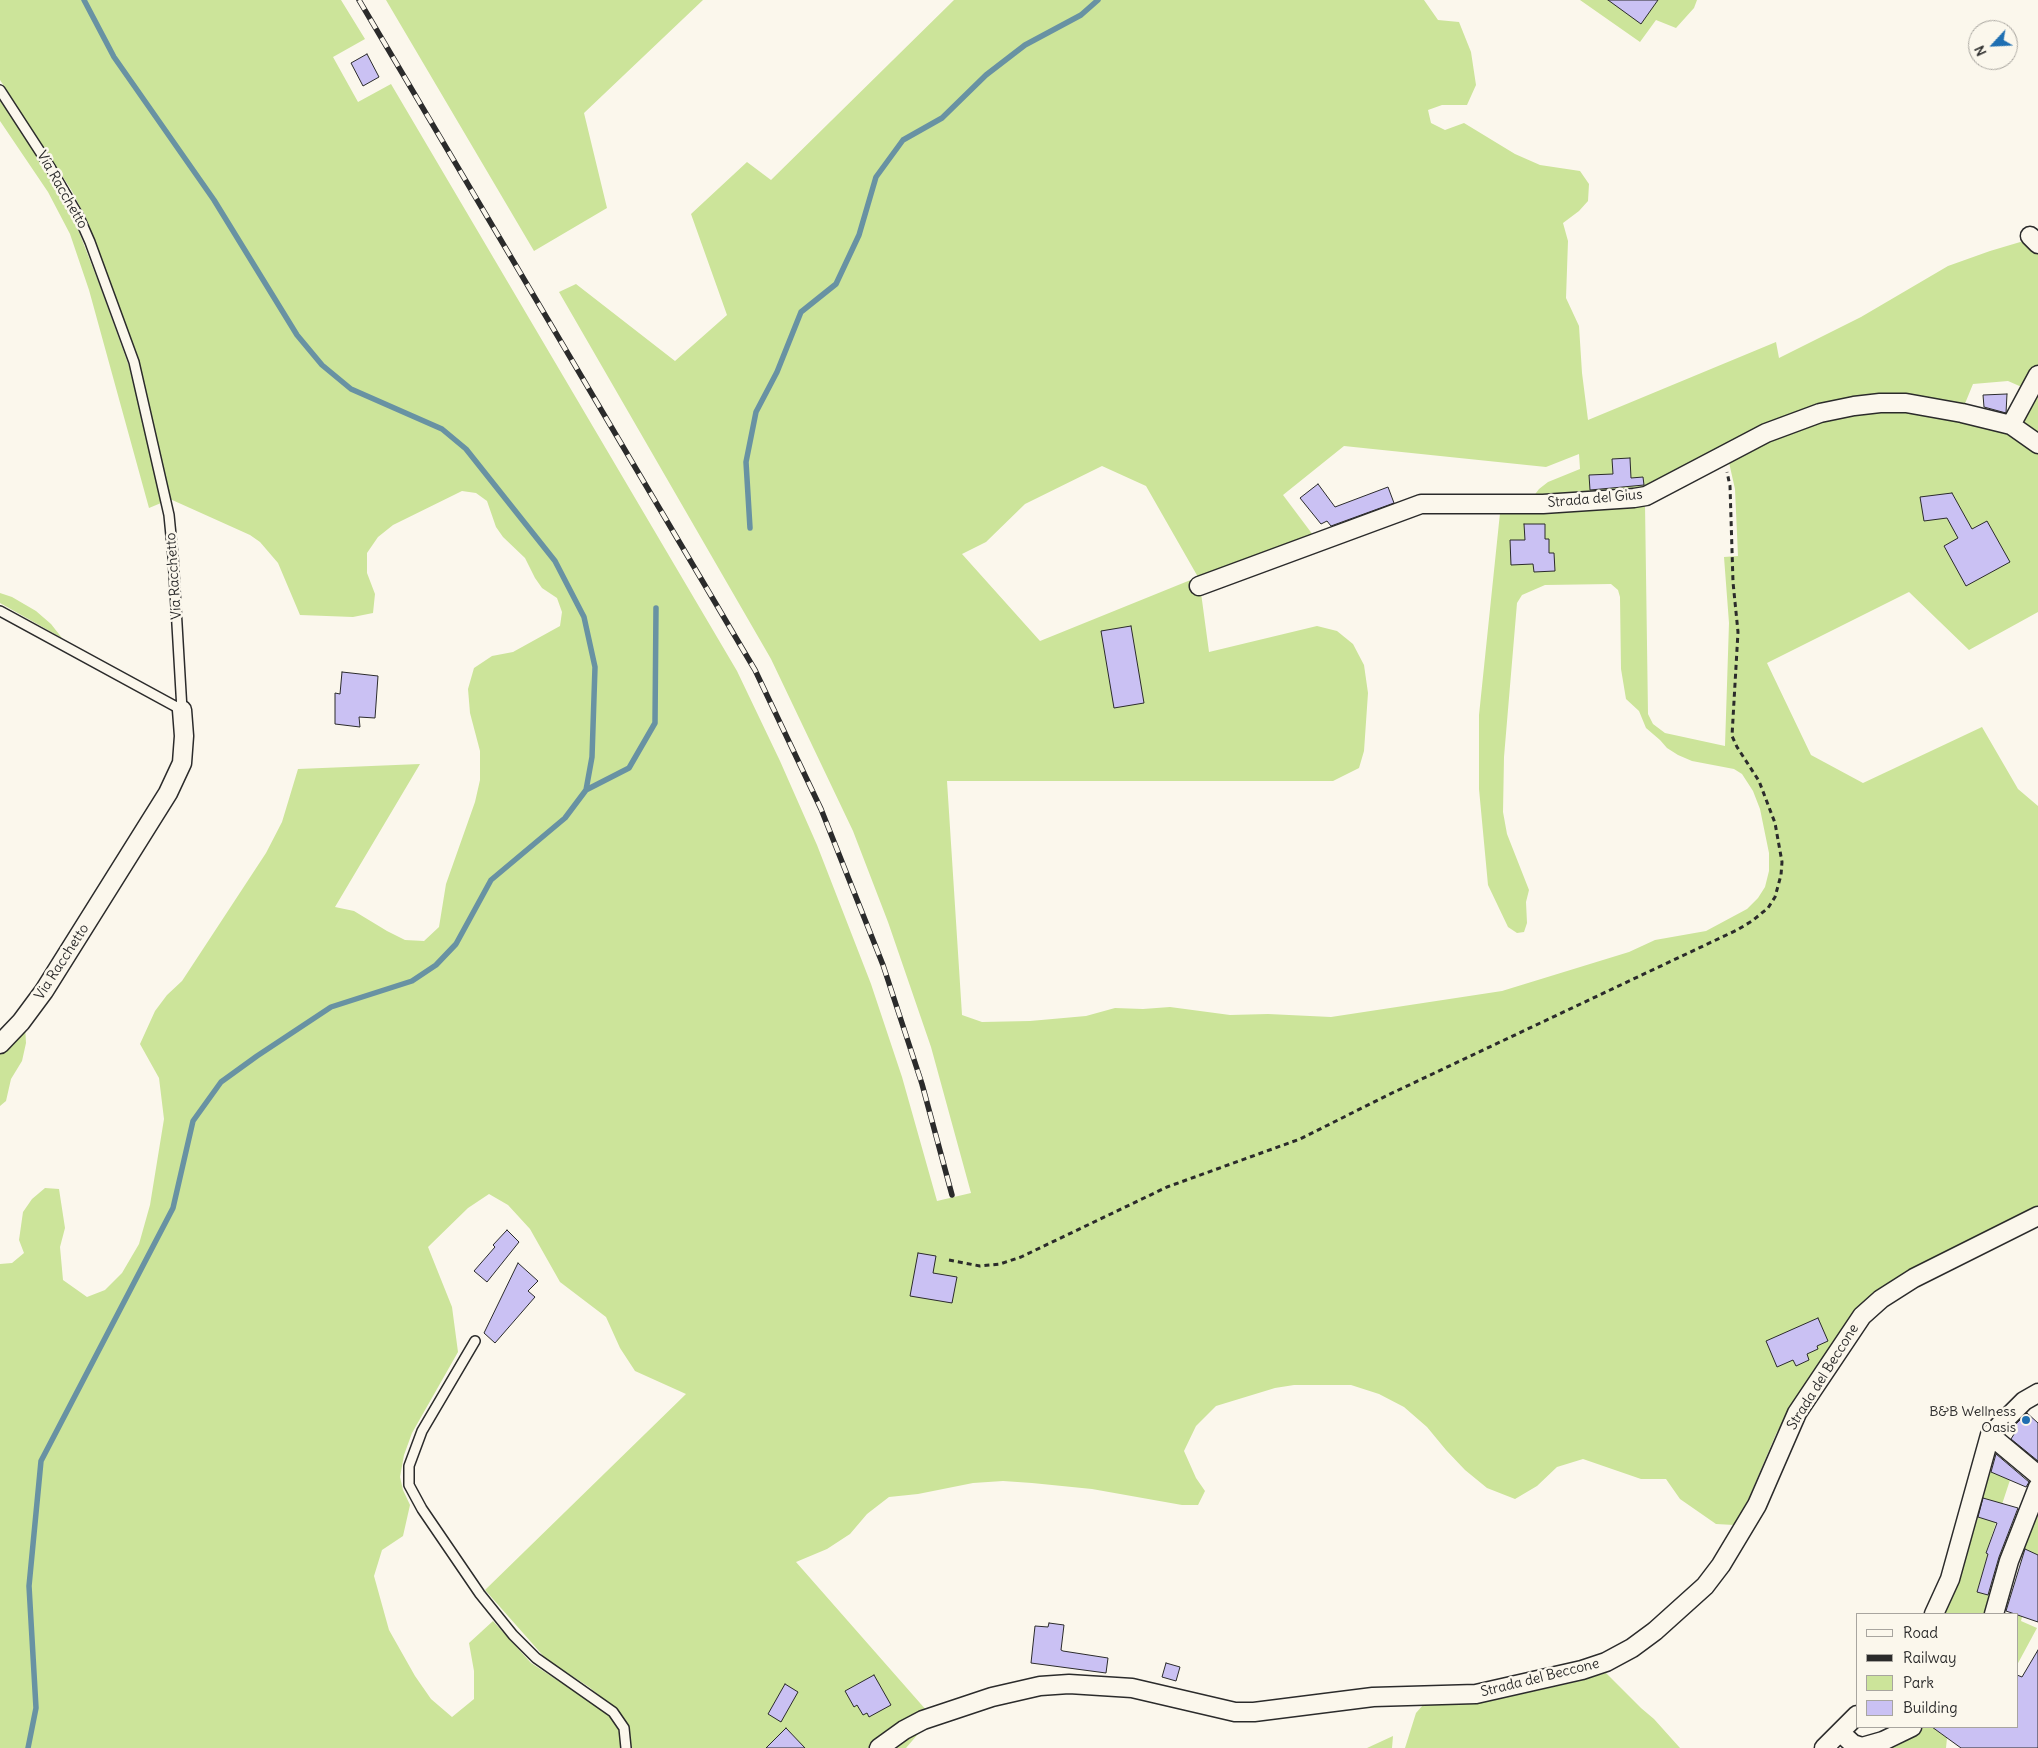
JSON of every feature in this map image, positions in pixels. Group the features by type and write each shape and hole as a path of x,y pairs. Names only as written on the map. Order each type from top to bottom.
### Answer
{"street":[{"path":"2011,425 2038,376"},
{"name":"Strada del Gius","path":"1199,586 1413,506 1429,504 1543,504 1634,498 1652,493 1766,433 1802,419 1836,409 1868,404 1916,404 2011,425 2038,444"},
{"name":"Via Racchetto","path":"0,1044 21,1022 49,985 168,793 182,763 184,736 182,710"},
{"name":"Strada del Beccone","path":"879,1748 914,1724 946,1712 992,1696 1047,1685 1069,1684 1132,1688 1234,1712 1254,1712 1366,1697 1476,1694 1582,1670 1606,1662 1632,1648 1656,1631 1704,1586 1721,1566 1757,1505 1797,1412 1862,1316 1880,1299 1914,1278 2038,1216"},
{"path":"1934,1613 1950,1579 1990,1435 2024,1401 2038,1393"},
{"path":"1990,1435 2038,1475"},
{"path":"1994,1613 2009,1560 2038,1487"},
{"path":"1824,1748 1856,1716"},
{"path":"1840,1732 1853,1744 1862,1747 1883,1741 1910,1728"}],"lane":[{"name":"Via Racchetto","path":"0,90 79,217 100,268 134,362 169,515 182,710"},
{"path":"0,611 182,710"},
{"path":"475,1341 422,1431 411,1459 408,1474 409,1485 422,1509 480,1594 508,1628 536,1658 613,1712 624,1728 626,1748"}],"path":[{"path":"949,1260 980,1266 1000,1264 1175,1184 1300,1139 1388,1095 1737,930 1768,908 1775,898 1781,875 1782,862 1776,823 1759,781 1732,736 1738,632 1733,582 1730,486 1723,455"}],"green space":[{"path":"0,0 341,0 365,39 333,57 358,102 391,84 737,671 817,845 871,984 902,1077 937,1201 971,1193 931,1047 888,922 853,831 771,659 559,292 576,284 675,361 727,315 691,214 747,162 771,180 954,0 1424,0 1438,20 1459,22 1471,52 1476,85 1467,105 1442,105 1428,110 1431,123 1445,130 1464,123 1515,154 1540,165 1580,171 1589,184 1588,201 1579,211 1563,223 1568,241 1566,298 1579,326 1588,420 1776,342 1779,358 1861,317 1948,266 2027,240 2038,250 2038,365 2024,388 2008,381 1973,384 1964,406 1905,396 1866,397 1832,404 1794,415 1763,428 1644,492 1533,497 1548,482 1580,469 1579,454 1546,467 1344,446 1283,495 1313,535 1199,578 1209,652 1317,626 1337,631 1353,644 1364,665 1368,693 1364,751 1359,768 1333,781 947,781 962,1015 982,1022 1030,1021 1086,1016 1115,1008 1143,1009 1170,1007 1230,1015 1268,1014 1331,1017 1502,991 1629,952 1655,940 1706,931 1747,909 1758,898 1765,887 1769,871 1769,853 1760,809 1753,791 1742,774 1734,769 1692,761 1667,748 1646,728 1639,711 1626,699 1621,669 1620,597 1618,590 1611,584 1545,585 1522,595 1517,603 1504,757 1503,812 1507,834 1529,890 1526,902 1527,923 1524,932 1517,933 1508,927 1488,885 1479,789 1479,715 1500,513 1601,510 1645,504 1648,714 1653,724 1665,733 1725,746 1729,623 1724,557 1738,556 1735,489 1728,458 1778,434 1814,421 1873,410 1910,410 1962,420 2000,430 2017,437 2038,450 2038,612 1969,650 1909,592 1767,663 1811,755 1863,783 1982,727 2018,789 2038,806 2038,1206 1903,1274 1889,1282 1862,1305 1845,1325 1790,1408 1776,1434 1748,1500 1734,1525 1716,1524 1680,1499 1666,1479 1641,1479 1583,1459 1557,1467 1537,1486 1515,1499 1487,1488 1465,1470 1427,1427 1404,1407 1379,1394 1351,1385 1294,1385 1275,1388 1216,1406 1196,1426 1184,1451 1196,1478 1205,1491 1198,1505 1182,1505 1092,1489 1032,1483 1003,1481 973,1483 918,1494 889,1497 867,1514 850,1534 827,1549 796,1562 927,1711 900,1726 869,1748 630,1748 629,1729 618,1711 589,1687 546,1659 485,1590 686,1394 635,1371 620,1348 606,1317 560,1282 530,1229 508,1205 489,1194 468,1208 428,1247 452,1307 458,1352 412,1433 404,1455 400,1477 403,1490 410,1505 403,1536 382,1550 374,1576 389,1630 415,1676 431,1699 452,1717 474,1699 474,1671 469,1643 493,1621 531,1663 606,1712 620,1730 622,1748 0,1748 0,1264 12,1263 24,1253 19,1240 23,1212 32,1199 45,1188 59,1189 65,1228 60,1247 63,1280 87,1297 105,1290 122,1273 139,1244 150,1205 164,1119 159,1078 140,1044 155,1011 167,995 182,981 266,853 282,822 298,769 420,764 335,907 354,911 405,940 424,941 439,927 446,884 475,802 480,780 480,751 470,713 468,689 474,668 492,656 513,652 560,626 562,612 557,598 542,588 525,558 503,537 496,527 487,501 476,493 462,491 393,525 378,537 367,553 367,573 375,594 373,613 353,617 300,615 278,563 260,542 250,535 170,499 139,362 88,223 72,191 0,80","holes":["1102,466 1146,486 1198,577 1040,641 962,554 986,542 1025,504"]},
{"path":"386,0 703,0 584,113 607,208 534,251"},
{"path":"1580,0 1697,0 1694,8 1676,28 1656,20 1640,42"},
{"path":"0,99 72,214 100,286 130,369 161,503 149,508 89,290 70,234 48,192 0,121"},
{"path":"2038,387 2038,436 2020,424"},
{"path":"0,593 12,597 36,611 51,624 62,638 0,603"},
{"path":"25,1025 26,1043 22,1061 11,1079 6,1101 0,1106 0,1052"},
{"path":"1989,1471 2010,1480 1986,1553 1988,1554 1977,1591 1994,1597 1990,1613 1944,1613 1958,1582 1977,1517 1986,1519 1991,1501 1982,1498"},
{"path":"2038,1500 2038,1555 2021,1548"},
{"path":"2018,1615 2022,1617 2021,1621 2037,1628 2018,1663"},
{"path":"1606,1673 1654,1719 1680,1748 1405,1748 1416,1713 1423,1705 1434,1703 1481,1703 1580,1681"},
{"path":"924,1727 906,1748 889,1748"},
{"path":"1920,1728 1933,1728 1947,1738 1946,1748 1878,1748 1913,1733"},
{"path":"1393,1736 1392,1748 1367,1748"}],"building":[{"path":"1608,0 1658,0 1641,24"},
{"path":"367,54 379,77 363,86 351,63"},
{"path":"2007,394 2006,413 1984,407 1983,395"},
{"path":"1630,458 1631,478 1643,477 1644,485 1590,490 1589,475 1613,474 1612,459"},
{"path":"1318,484 1335,507 1388,487 1394,503 1331,526 1327,521 1321,524 1300,498"},
{"path":"1952,493 1972,529 1987,521 2010,562 1966,586 1944,546 1958,538 1947,518 1924,521 1920,497"},
{"path":"1524,524 1545,524 1545,539 1549,539 1549,553 1554,553 1555,571 1534,572 1533,564 1511,565 1510,540 1525,540"},
{"path":"1131,626 1144,703 1114,708 1101,631"},
{"path":"342,672 378,676 375,718 359,717 360,727 335,724 335,693 340,694"},
{"path":"507,1230 519,1242 487,1282 474,1271 495,1247 493,1245"},
{"path":"918,1253 936,1256 933,1273 957,1277 952,1303 910,1296"},
{"path":"518,1263 538,1281 528,1291 535,1297 495,1343 484,1333"},
{"path":"1818,1318 1828,1341 1817,1346 1818,1349 1807,1354 1809,1360 1796,1366 1793,1360 1777,1367 1766,1341"},
{"path":"2027,1413 2038,1423 2038,1461 2011,1439 2016,1431 2013,1427"},
{"path":"1996,1454 2029,1482 2026,1487 1991,1472"},
{"path":"1983,1498 2018,1508 1999,1557 1988,1595 1977,1592 1988,1554 1986,1553 1997,1523 1978,1517"},
{"path":"2025,1549 2038,1555 2038,1622 2018,1615 2018,1613 2006,1611"},
{"path":"1049,1623 1064,1625 1061,1650 1108,1658 1106,1673 1031,1663 1035,1626 1048,1627"},
{"path":"2038,1650 2038,1748 1961,1748 1933,1728 2018,1728 2018,1675 2022,1677"},
{"path":"1166,1663 1180,1667 1176,1681 1162,1677"},
{"path":"874,1675 891,1705 869,1717 867,1713 863,1715 857,1705 854,1707 845,1691"},
{"path":"785,1684 798,1692 781,1722 768,1714"},
{"path":"786,1728 805,1748 766,1748"}],"waterway":[{"path":"28,1748 36,1708 29,1586 41,1461 173,1208 193,1121 221,1082 257,1056 331,1007 412,981 436,965 456,944 491,880 565,818 586,790 592,757 595,667 584,617 555,561 466,449 442,429 351,389 322,365 297,335 214,200 114,57 84,0"},
{"path":"750,528 746,462 756,412 777,372 801,312 836,284 859,235 876,177 903,140 942,118 986,75 1025,45 1081,15 1098,0"},
{"path":"586,790 629,768 655,723 656,608"}],"railway":[{"path":"359,0 755,670 821,809 883,965 922,1084 952,1195"}],"place":[{"name":"B&B Wellness Oasis","path":"2026,1420"}]}
